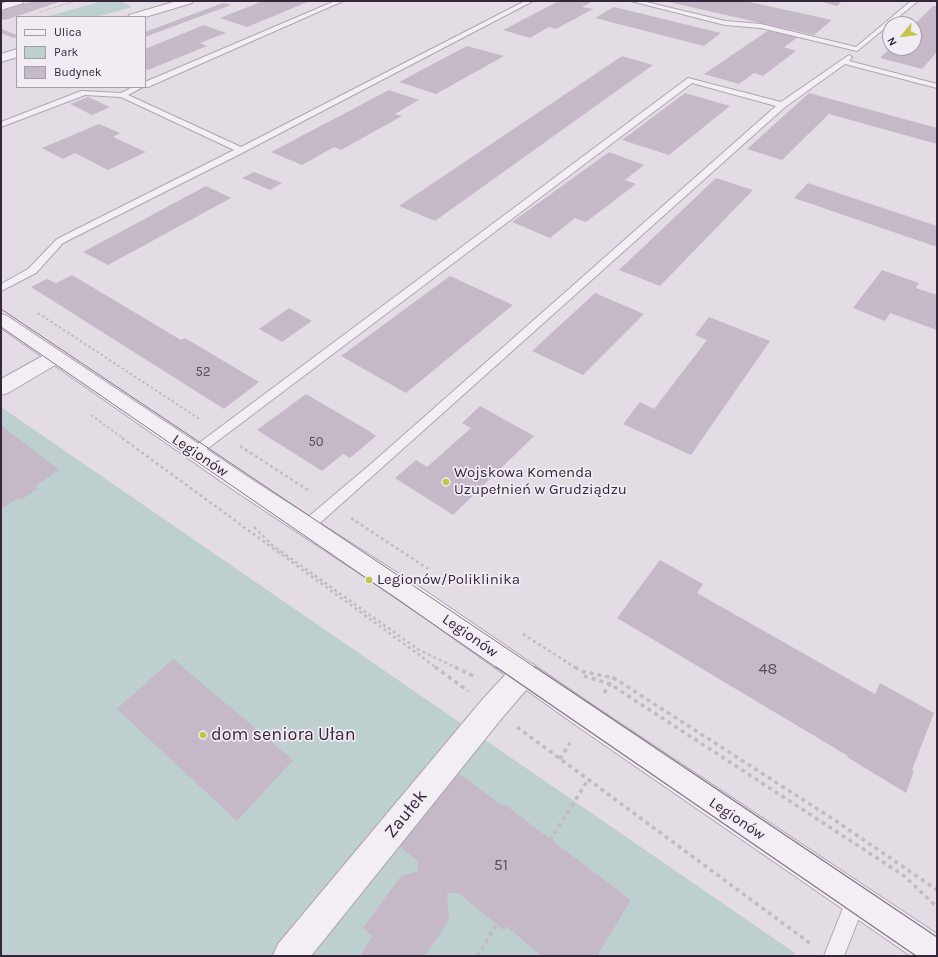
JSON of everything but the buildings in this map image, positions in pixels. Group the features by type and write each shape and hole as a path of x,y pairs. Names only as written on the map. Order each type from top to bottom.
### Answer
{"street":[{"path":"1,7 15,1"},
{"path":"136,16 188,1"},
{"path":"1,58 16,53"},
{"name":"Legionów","path":"1,320 306,527 409,593 937,954"},
{"path":"1,388 55,357"},
{"name":"Zaułek","path":"297,954 492,709 524,673"}],"lane":[{"path":"146,84 340,1"},
{"path":"1,288 32,271 60,241 241,150 530,1"},
{"path":"634,1 725,23 761,26 857,49"},
{"path":"306,527 383,461 782,105 844,62 857,49 915,1"},
{"path":"844,62 937,86"},
{"path":"195,452 691,80 782,105"},
{"path":"122,94 137,88"},
{"path":"1,125 84,93 122,94 241,150"},
{"path":"834,956 856,900"}],"path":[{"path":"37,12 75,1"},
{"path":"33,309 271,466"},
{"path":"88,412 815,947"},
{"path":"581,671 614,678 836,821 937,890"},
{"path":"575,674 610,684 904,875 937,907"},
{"path":"599,699 614,678"},
{"path":"560,759 570,743"},
{"path":"550,840 588,780"},
{"path":"477,956 497,924"}],"green space":[{"path":"103,1 120,1 132,7 100,16 49,16"},
{"path":"1,407 795,953 793,956 1,956"}],"tram line":[{"path":"1,309 536,668"},
{"path":"1,327 497,668"},
{"path":"496,667 916,956"},
{"path":"535,667 937,937"}],"place":[{"name":"Wojskowa Komenda Uzupełnień w Grudziądzu","path":"446,482"},
{"name":"Legionów/Poliklinika","path":"369,580"},
{"name":"dom seniora Ułan","path":"203,735"}]}
